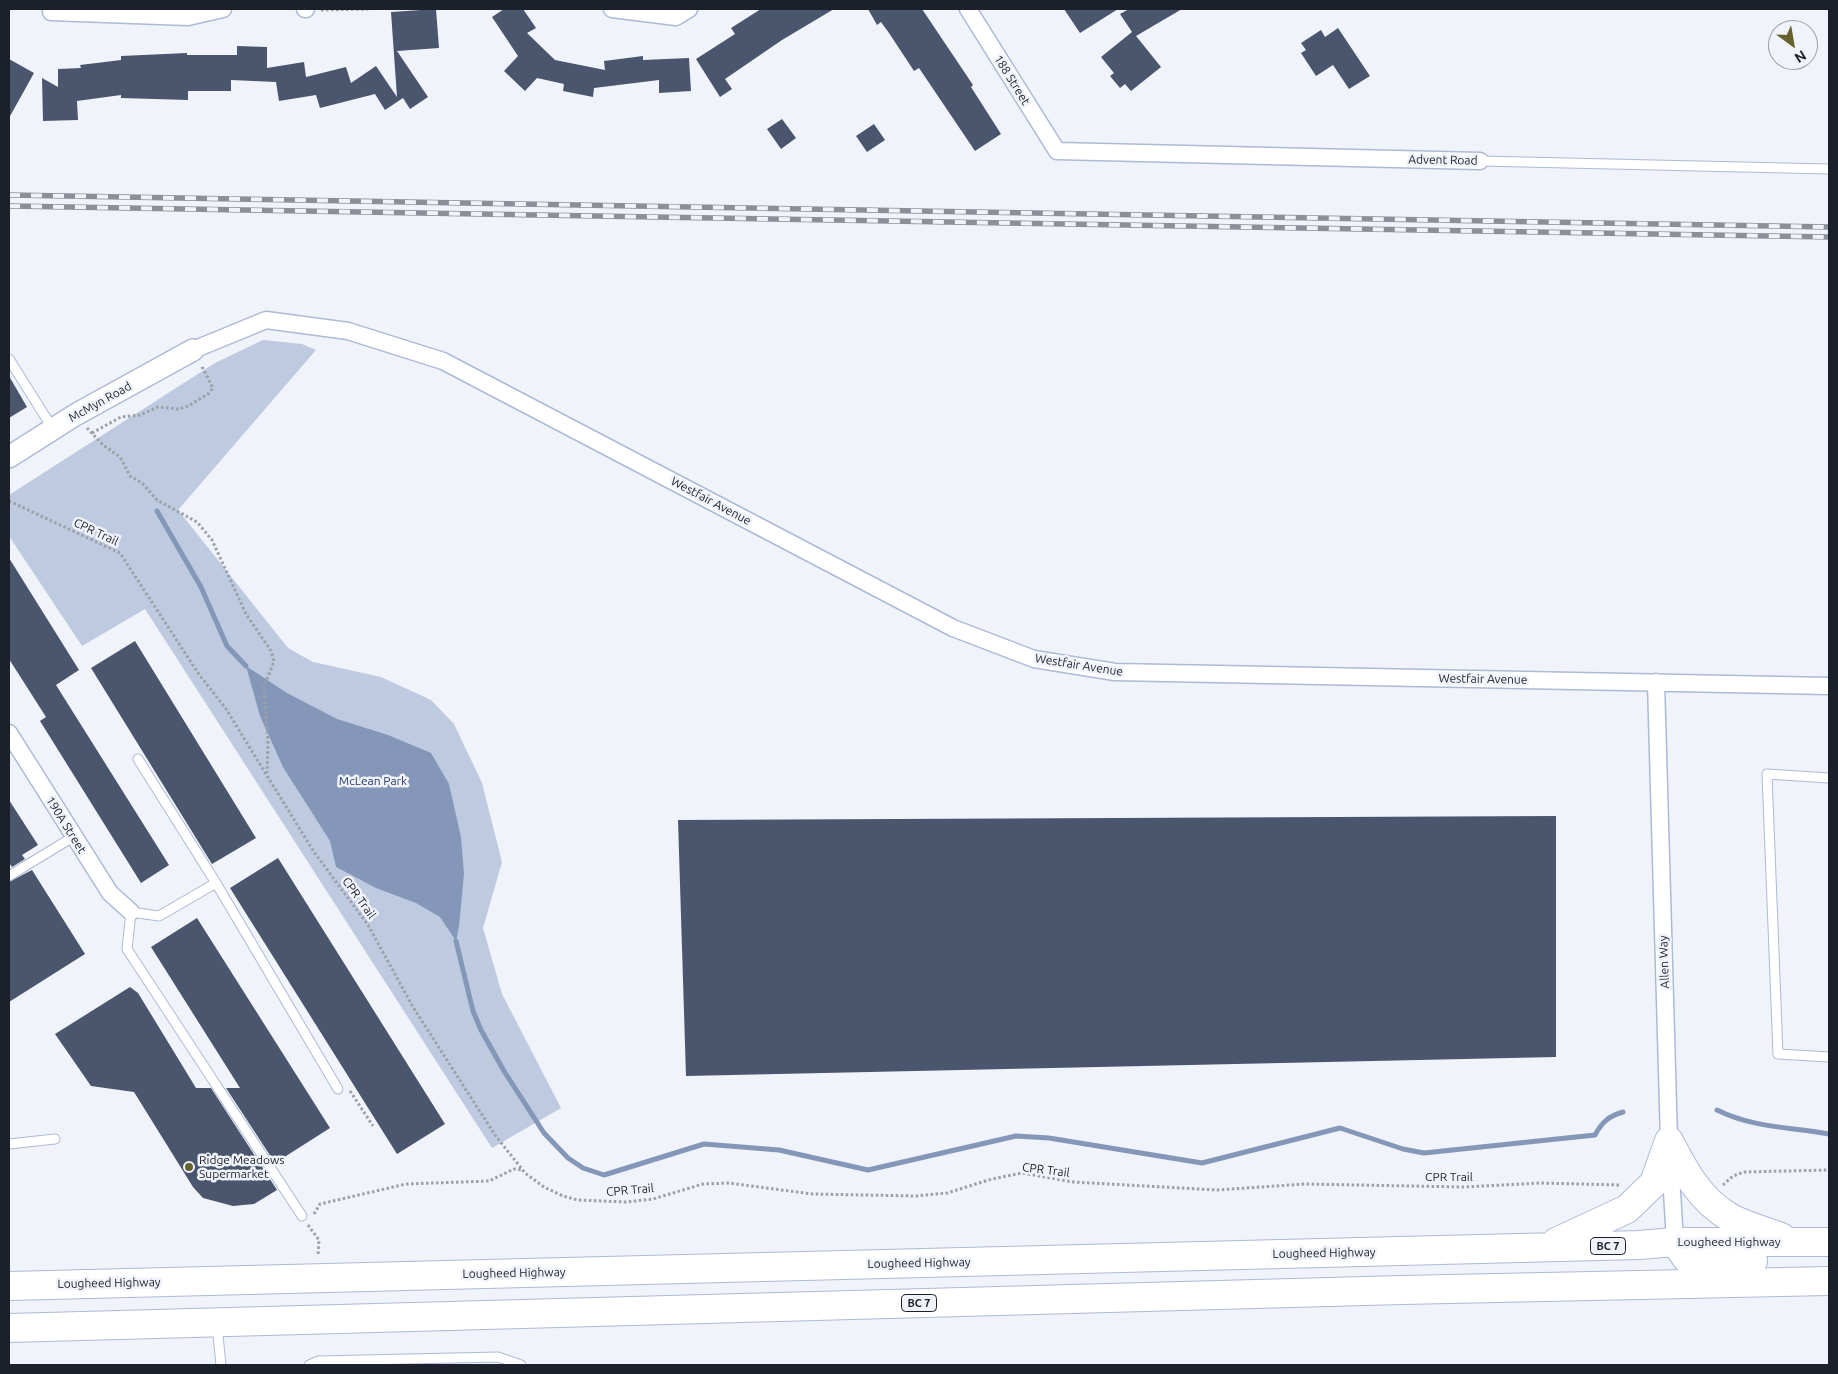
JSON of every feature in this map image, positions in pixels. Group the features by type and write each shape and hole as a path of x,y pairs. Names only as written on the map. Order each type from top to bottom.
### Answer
{"highway":[{"path":"1669,1141 1684,1169 1708,1201 1731,1218 1794,1242"},
{"path":"1541,1248 1627,1209 1654,1183 1669,1141"},
{"path":"1402,1290 1483,1265 1632,1265 1660,1258 1674,1242 1686,1259 1699,1264 1829,1259"},
{"name":"Lougheed Highway","path":"9,1286 1541,1248 1674,1242 1829,1242"},
{"name":"BC 7","path":"9,1328 1402,1290 1829,1281"}],"street":[{"path":"51,12 188,17 223,9"},
{"path":"612,9 676,17 689,9"},
{"name":"188 Street","path":"968,9 1057,151"},
{"name":"Advent Road","path":"1057,151 1480,161"},
{"name":"Westfair Avenue","path":"193,350 266,320 348,331 443,360 953,628 1034,659 1115,672 1829,686"},
{"name":"McMyn Road","path":"9,457 75,415 193,350"},
{"name":"Allen Way","path":"1656,682 1669,1141 1674,1242"},
{"name":"190A Street","path":"9,733 110,893 131,912"}],"lane":[{"name":"Advent Road","path":"1480,161 1829,169"},
{"path":"9,359 54,429"},
{"path":"138,759 216,883 338,1089"},
{"path":"1829,778 1767,774 1778,1054 1829,1057"},
{"path":"9,876 73,837"},
{"path":"216,883 159,916 131,912 127,949 302,1216"},
{"path":"9,1144 55,1140"},
{"path":"217,1321 222,1365"},
{"path":"308,1365 318,1361 498,1357 521,1365"}],"path":[{"path":"305,9 342,11 370,9"},
{"path":"92,433 121,417 140,415 158,407 179,408 208,394 213,388 193,350"},
{"path":"75,415 92,433 120,457 130,476 142,483 156,500 196,522 212,540 246,614 271,651 274,660 264,687 268,743 266,774"},
{"name":"CPR Trail","path":"9,501 120,553 198,673 226,709 314,852 368,925 408,1000 495,1135 523,1170 544,1187 563,1196 578,1200 602,1202 653,1199 702,1184 729,1183 812,1194 916,1196 947,1193 992,1179 1022,1173 1073,1182 1217,1190 1305,1184 1464,1187 1541,1183 1624,1185"},
{"path":"338,1089 347,1087 373,1126"},
{"path":"313,1216 320,1204 406,1184 489,1181 514,1169 523,1170"},
{"path":"1721,1187 1734,1176 1744,1172 1829,1170"},
{"path":"302,1216 319,1240 318,1256"}],"green space":[{"name":"McLean Park","path":"263,340 302,344 316,350 178,510 288,648 313,662 381,677 431,700 454,724 482,783 502,862 483,928 502,994 561,1108 492,1148 145,609 82,646 9,536 9,495 215,363"}],"shaded area":[{"path":"246,666 287,693 337,719 388,735 431,753 449,784 461,837 464,874 456,941 440,917 416,903 376,888 336,867 330,841 283,767 260,716"}],"building":[{"path":"436,9 439,48 397,51 428,97 410,109 403,98 385,110 375,94 320,108 316,95 279,101 276,82 231,80 231,91 188,91 188,100 121,98 121,95 77,101 78,120 43,121 42,78 58,87 58,69 81,68 80,65 121,60 121,56 187,53 187,55 237,55 237,46 267,47 267,68 304,62 306,77 346,67 351,83 376,66 397,97 391,12"},
{"path":"504,9 523,9 536,28 527,33 555,60 605,70 604,61 643,56 643,60 689,58 691,91 659,93 659,80 594,88 593,97 563,91 564,84 537,78 525,91 504,71 518,56 492,17"},
{"path":"761,9 834,9 782,40 725,79 732,89 720,97 696,59 735,34 731,28"},
{"path":"868,9 922,9 973,85 971,87 1001,134 975,151 919,68 914,71 881,22 877,25"},
{"path":"1064,9 1118,9 1080,33"},
{"path":"1129,9 1182,9 1136,36 1161,67 1131,91 1125,84 1120,88 1110,76 1114,73 1101,57 1132,32 1120,14"},
{"path":"1338,28 1370,76 1349,89 1333,65 1316,76 1301,53 1306,50 1301,43 1321,30 1325,37"},
{"path":"9,59 34,73 9,118"},
{"path":"782,119 796,138 781,149 767,129"},
{"path":"874,124 885,140 867,152 856,136"},
{"path":"9,376 27,407 9,418"},
{"path":"9,558 79,670 56,685 169,865 141,883 40,721 46,717 9,659"},
{"path":"135,641 256,838 212,864 91,668"},
{"path":"9,800 38,845 22,855 25,859 12,867 9,863"},
{"path":"1556,816 1556,1057 686,1076 678,820"},
{"path":"278,858 445,1124 397,1154 230,888"},
{"path":"32,870 85,954 9,1002 9,882"},
{"path":"197,918 330,1128 275,1163 226,1088 240,1088 151,947"},
{"path":"130,987 138,993 196,1088 211,1088 277,1190 254,1204 233,1206 203,1198 193,1187 134,1092 91,1086 55,1034"}],"waterway":[{"path":"157,511 201,587 227,646 246,666"},
{"path":"456,941 473,1011 481,1030 504,1071 544,1133 568,1158 583,1168 604,1175 704,1144 779,1150 868,1170 1016,1136 1049,1138 1202,1163 1340,1128 1403,1149 1424,1153 1595,1135 1606,1120 1623,1112"},
{"path":"1717,1110 1758,1124 1829,1134"}],"railway":[{"path":"9,195 1829,227"},
{"path":"9,206 1829,237"}],"place":[{"name":"Ridge Meadows Supermarket","path":"189,1167"}]}
